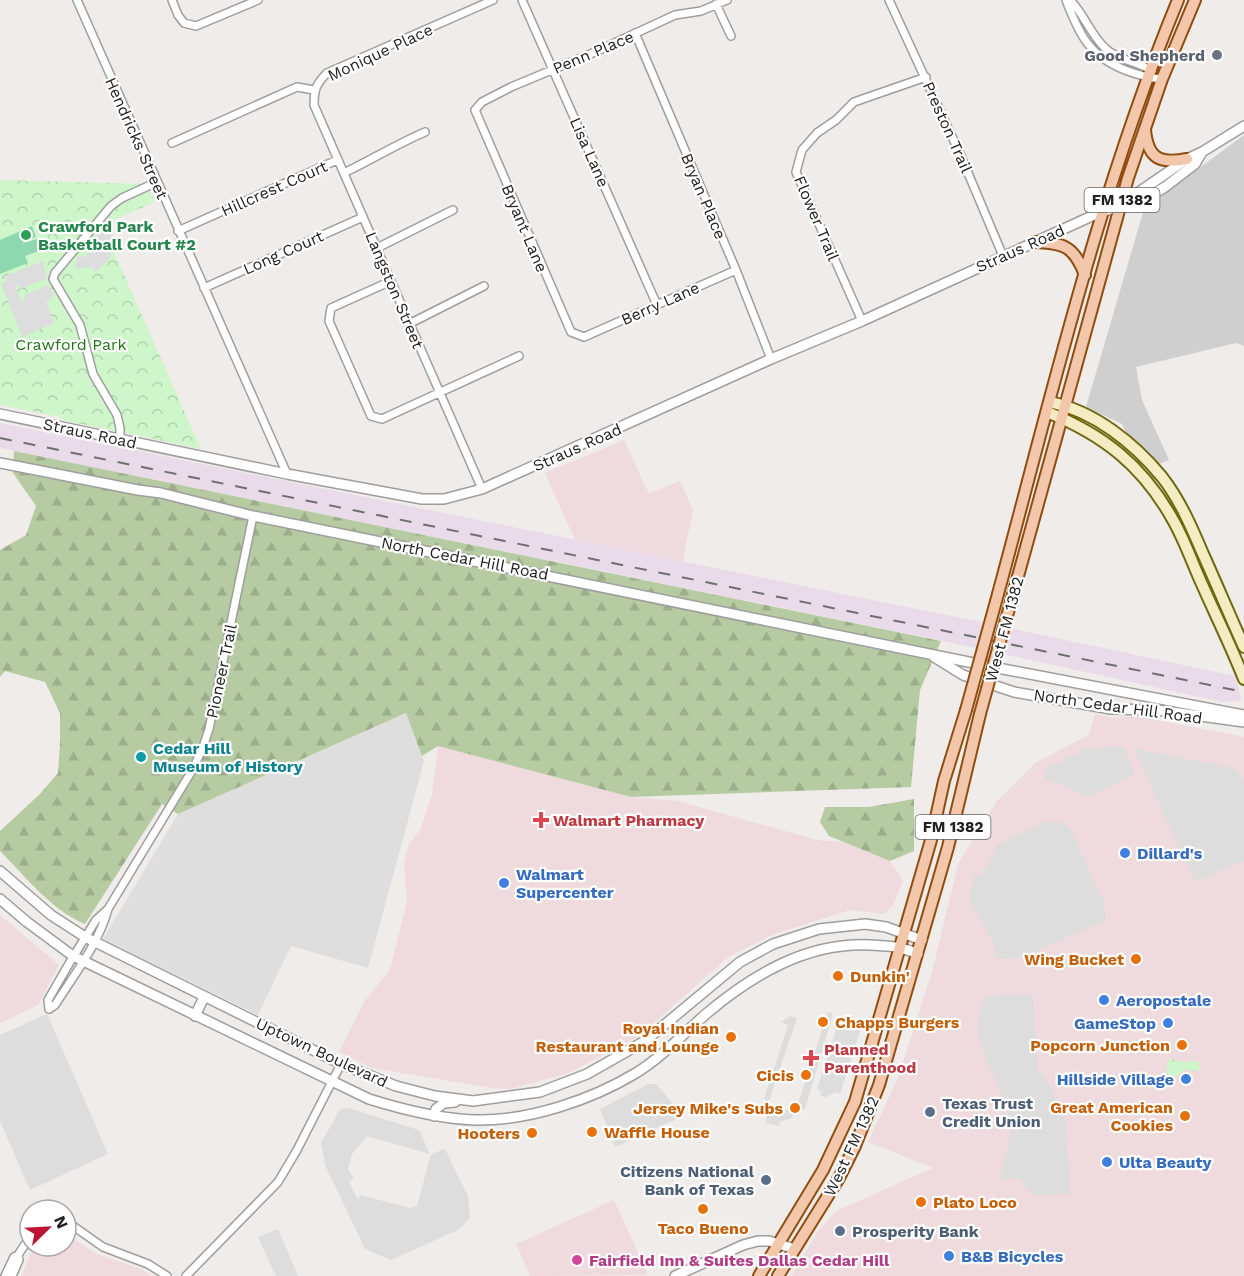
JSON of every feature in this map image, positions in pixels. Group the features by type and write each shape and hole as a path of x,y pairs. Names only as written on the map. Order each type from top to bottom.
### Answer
{"main road":[{"name":"West FM 1382","path":"779,1243 827,1162 855,1102 935,828 944,781 966,710 1102,212 1148,74 1178,0"},
{"name":"West FM 1382","path":"795,1249 839,1178 864,1125 879,1085 948,847 980,714 1121,205 1161,79 1195,0"},
{"path":"1145,126 1146,141 1154,155 1170,162 1187,159"},
{"path":"1034,242 1055,243 1070,250 1085,275"},
{"path":"1048,407 1066,405 1098,420 1131,445 1163,478 1186,515 1244,647"},
{"path":"1048,407 1063,419 1091,432 1109,444 1124,456 1153,487 1174,521 1241,666 1244,679"},
{"name":"FM 1382","path":"759,1276 779,1243"},
{"name":"FM 1382","path":"778,1276 795,1249"}],"street":[{"name":"Hendricks Street","path":"77,0 287,474"},
{"path":"172,0 184,23 196,26 258,0"},
{"name":"Monique Place","path":"172,143 297,87 314,90 327,73 493,0"},
{"name":"Lisa Lane","path":"522,0 657,305"},
{"name":"Penn Place","path":"475,110 482,102 675,15 701,11 726,0"},
{"name":"Preston Trail","path":"889,0 926,77 1003,256"},
{"path":"1068,0 1080,11 1096,38 1108,51 1148,74"},
{"path":"1068,0 1080,33 1093,51 1112,65 1161,79"},
{"path":"716,4 731,36"},
{"name":"Bryan Place","path":"635,33 736,270 771,359"},
{"name":"Flower Trail","path":"862,321 796,172 802,150 817,133 836,120 854,102 926,77"},
{"name":"Langston Street","path":"314,90 314,105 337,160 482,489"},
{"name":"Bryant Lane","path":"475,110 571,332 584,337"},
{"path":"1121,205 1187,159 1244,126"},
{"path":"344,173 424,132"},
{"path":"1121,205 1138,202 1165,187 1195,164 1202,152"},
{"name":"Hillcrest Court","path":"178,231 337,160"},
{"path":"120,439 117,415 93,374 80,326 53,279 55,273 111,206 122,198 157,182"},
{"name":"Straus Road","path":"0,414 287,474 422,499 444,499 482,489 1121,205"},
{"path":"377,248 453,210"},
{"name":"Long Court","path":"204,288 363,217"},
{"name":"Berry Lane","path":"584,337 736,270"},
{"path":"391,281 331,308 329,321 370,416 382,419 519,356"},
{"path":"409,324 484,286"},
{"name":"North Cedar Hill Road","path":"0,463 161,493 253,516 1043,677 1244,715"},
{"name":"Pioneer Trail","path":"89,940 83,961 55,1005 49,1009 48,1000 73,956 104,924 108,909 193,769 203,747 209,729 253,516"},
{"name":"North Cedar Hill Road","path":"930,654 963,675 1014,692 1111,709 1157,710 1244,722"},
{"path":"1040,697 1043,677"},
{"path":"1053,699 1058,679"},
{"name":"Uptown Boulevard","path":"0,871 51,915 89,940 341,1064 396,1086 435,1096 473,1101 515,1096 556,1087 587,1074 645,1041 740,962 773,944 815,930 865,924 886,927 922,940"},
{"name":"Uptown Boulevard","path":"0,899 73,956 369,1099 405,1111 477,1120 509,1117 561,1106 592,1096 638,1072 736,990 770,969 802,954 831,946 850,944 901,946 918,954"},
{"path":"195,1016 204,996"},
{"path":"186,1276 278,1182 341,1064"},
{"path":"556,1087 561,1106"},
{"path":"434,1116 436,1109 444,1103 473,1101"},
{"path":"78,1229 103,1247 148,1264 167,1276"},
{"path":"675,1276 758,1241 779,1243 795,1249"},
{"path":"5,1276 14,1257 18,1255"},
{"path":"12,1276 19,1258"}],"shaded area":[{"path":"1244,135 1244,346 1236,343 1136,367 1142,400 1169,460 1159,464 1126,433 1122,424 1086,407 1144,209"},
{"path":"108,223 114,244 109,260 95,272 92,267 75,269 77,257 84,257 93,251 97,243 95,236"},
{"path":"43,261 47,278 20,289 18,285 15,286 22,302 25,300 23,296 49,285 54,296 46,302 54,323 22,337 1,283 7,281 5,276"},
{"path":"0,423 981,622 1235,676 1241,698 1238,701 1222,702 939,640 0,448"},
{"path":"624,440 649,494 680,481 693,510 682,564 576,542 545,473"},
{"path":"406,713 424,761 368,968 291,946 258,1015 103,939 178,814"},
{"name":"Hillside Village","path":"1095,714 1113,718 1136,716 1244,737 1244,1276 791,1276 817,1233 836,1211 933,1168 868,1142 898,1078 932,972 958,864 997,801 1035,763 1089,735"},
{"path":"438,746 631,797 678,801 817,840 842,842 890,861 903,881 893,905 884,914 850,910 774,934 728,957 638,1037 566,1074 510,1089 372,1068 339,1052 364,1002 390,970 407,901 404,862 409,845 421,828 432,794"},
{"path":"1119,746 1124,748 1134,775 1089,796 1045,779 1044,774 1047,768 1083,750"},
{"path":"1134,749 1230,767 1240,774 1244,779 1244,860 1195,882"},
{"path":"1047,821 1069,826 1104,902 1106,920 1029,954 1013,959 997,958 994,943 971,903 974,875 980,875 989,863 997,845"},
{"path":"0,915 59,965 38,1005 0,1023"},
{"path":"1033,995 1038,1069 1052,1091 1066,1122 1070,1194 1032,1195 1020,1178 999,1180 1008,1148 1009,1122 1007,1108 980,1043 977,1025 983,1001 988,996"},
{"path":"828,1012 833,1014 805,1109 796,1110"},
{"path":"47,1014 108,1154 30,1190 0,1121 0,1035"},
{"path":"790,1016 797,1018 769,1101 764,1099 788,1025 781,1022"},
{"path":"847,1017 863,1022 840,1094 835,1092 825,1098 817,1089 838,1024"},
{"path":"648,1084 656,1084 681,1113 679,1118 615,1147 600,1109"},
{"path":"769,1104 794,1112 792,1118 780,1122 779,1126 766,1123"},
{"path":"348,1108 419,1130 430,1154 367,1136 352,1154 348,1169 354,1179 349,1181 358,1200 360,1195 410,1208 417,1206 431,1154 445,1149 468,1196 470,1218 458,1230 391,1260 365,1249 325,1165 321,1143 340,1109"},
{"path":"614,1200 648,1275 530,1276 516,1244"},
{"path":"278,1229 298,1276 276,1276 258,1237"},
{"path":"78,1242 97,1254 143,1270 151,1276 22,1276 29,1258 78,1258"}],"green space":[{"name":"Crawford Park","path":"0,180 147,184 155,202 102,225 201,449 0,405"},
{"path":"32,226 36,237 20,244 37,239 41,250 25,256 28,263 0,274 0,240"},
{"path":"14,451 941,641 920,690 911,787 631,797 438,746 422,756 406,713 178,814 162,804 85,924 50,901 0,851 0,831 40,794 58,773 60,743 60,713 45,682 5,671 0,677 0,550 26,535 36,506 13,473"},
{"path":"914,799 914,851 890,861 829,836 820,822 825,807 869,807"},
{"path":"1170,1059 1183,1062 1198,1061 1200,1067 1197,1072 1185,1069 1177,1076 1167,1075 1167,1062"}],"railway":[{"path":"0,438 1244,692"}],"place":[{"name":"Good Shepherd","path":"1217,55"},
{"name":"Crawford Park Basketball Court #2","path":"26,235"},
{"name":"Cedar Hill Museum of History","path":"141,757"},
{"name":"Walmart Pharmacy","path":"541,820"},
{"name":"Dillard's","path":"1125,853"},
{"name":"Walmart Supercenter","path":"504,883"},
{"name":"Wing Bucket","path":"1136,959"},
{"name":"Dunkin'","path":"838,976"},
{"name":"Aeropostale","path":"1104,1000"},
{"name":"Chapps Burgers","path":"823,1022"},
{"name":"GameStop","path":"1168,1023"},
{"name":"Royal Indian Restaurant and Lounge","path":"731,1037"},
{"name":"Popcorn Junction","path":"1182,1045"},
{"name":"Planned Parenthood","path":"811,1058"},
{"name":"Cicis","path":"806,1075"},
{"name":"Hillside Village","path":"1186,1079"},
{"name":"Jersey Mike's Subs","path":"795,1108"},
{"name":"Texas Trust Credit Union","path":"930,1112"},
{"name":"Great American Cookies","path":"1185,1116"},
{"name":"Waffle House","path":"592,1132"},
{"name":"Hooters","path":"532,1133"},
{"name":"Ulta Beauty","path":"1107,1162"},
{"name":"Citizens National Bank of Texas","path":"766,1180"},
{"name":"Plato Loco","path":"921,1202"},
{"name":"Taco Bueno","path":"703,1209"},
{"name":"Prosperity Bank","path":"840,1231"},
{"name":"B&B Bicycles","path":"949,1256"},
{"name":"Fairfield Inn & Suites Dallas Cedar Hill","path":"577,1260"}]}
